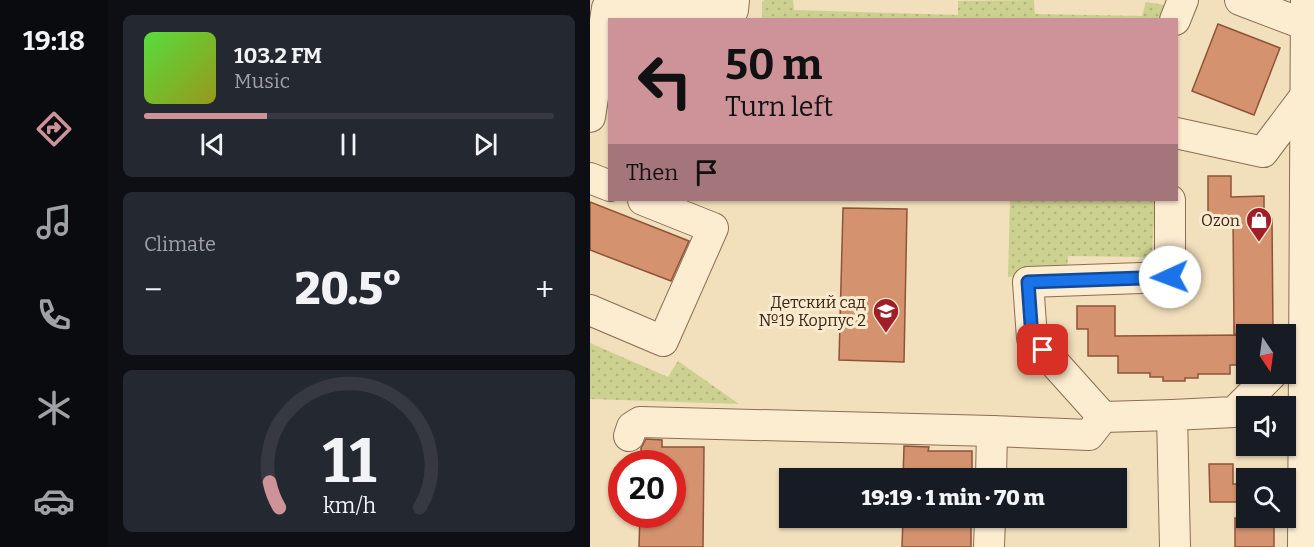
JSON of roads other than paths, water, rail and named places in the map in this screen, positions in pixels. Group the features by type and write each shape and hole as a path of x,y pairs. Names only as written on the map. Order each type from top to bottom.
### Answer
{"street":[{"path":"1240,0 1306,12 1306,95 1296,327"},
{"path":"590,117 607,8 734,10"},
{"path":"1178,133 1263,152 1306,95"},
{"path":"590,178 608,185"},
{"path":"590,310 663,340 713,228 646,201"},
{"path":"1170,201 1170,277 1028,282 1032,338 1103,417 1234,412 1262,384"},
{"path":"1296,375 1303,547"},
{"path":"1172,415 1175,547"},
{"path":"629,436 632,427 640,422 1090,435 1103,417"},
{"path":"991,468 992,431"},
{"path":"989,547 990,528"}],"place":[{"name":"Ozon","path":"1259,243"},
{"name":"Детский сад №19 Корпус 2","path":"886,334"}]}
